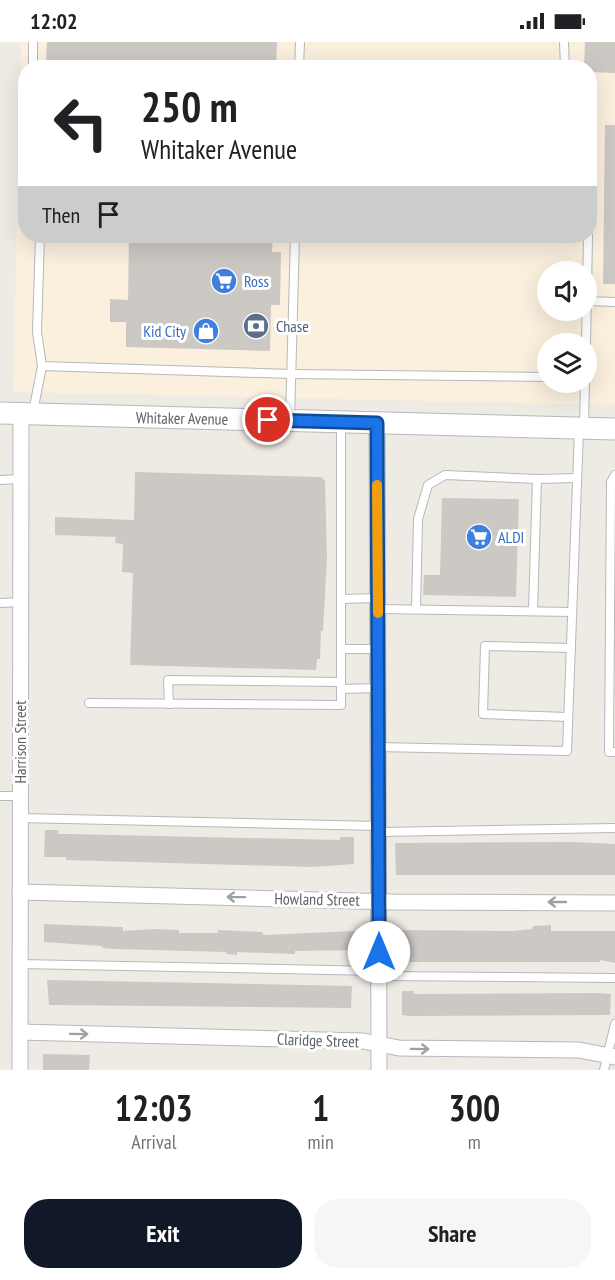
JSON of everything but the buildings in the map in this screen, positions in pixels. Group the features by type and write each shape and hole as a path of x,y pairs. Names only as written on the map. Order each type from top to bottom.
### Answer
{"street":[{"name":"Whitaker Avenue","path":"18,413 615,429"},
{"name":"Harrison Street","path":"18,413 21,479 20,1070"},
{"path":"377,423 379,1070"},
{"name":"Howland Street","path":"20,892 379,901 615,903"},
{"name":"Claridge Street","path":"20,1032 363,1041 399,1048 579,1050 609,1061"}],"lane":[{"path":"33,42 33,60"},
{"path":"300,42 300,60"},
{"path":"564,42 565,60"},
{"path":"18,413 42,366 37,332 40,243"},
{"path":"290,420 295,243"},
{"path":"588,243 588,261"},
{"path":"597,301 615,302"},
{"path":"42,366 291,374 537,377"},
{"path":"378,747 567,751 577,478 584,393"},
{"path":"89,704 341,705 341,422"},
{"path":"416,609 418,519 428,485 445,475 537,479 577,478"},
{"path":"615,475 611,482 612,713 609,752 615,752"},
{"path":"0,480 21,479"},
{"path":"533,611 537,479"},
{"path":"341,599 416,609 572,612"},
{"path":"0,603 21,602"},
{"path":"568,717 483,714 485,646 571,648"},
{"path":"341,649 378,649"},
{"path":"169,704 168,680 378,688"},
{"path":"0,796 20,796"},
{"path":"20,818 379,829 615,828"},
{"path":"20,964 615,978"},
{"path":"609,1061 615,1023"}],"shaded area":[{"path":"21,42 615,42 615,405 13,392 18,173 18,243 597,243 597,60 21,60"}],"slow traffic":[{"path":"377,485 378,613"}],"place":[{"name":"Ross","path":"224,281"},
{"name":"Chase","path":"256,326"},
{"name":"Kid City","path":"206,331"},
{"name":"ALDI","path":"479,537"}],"route":[{"path":"268,420 377,423 379,952"}]}
